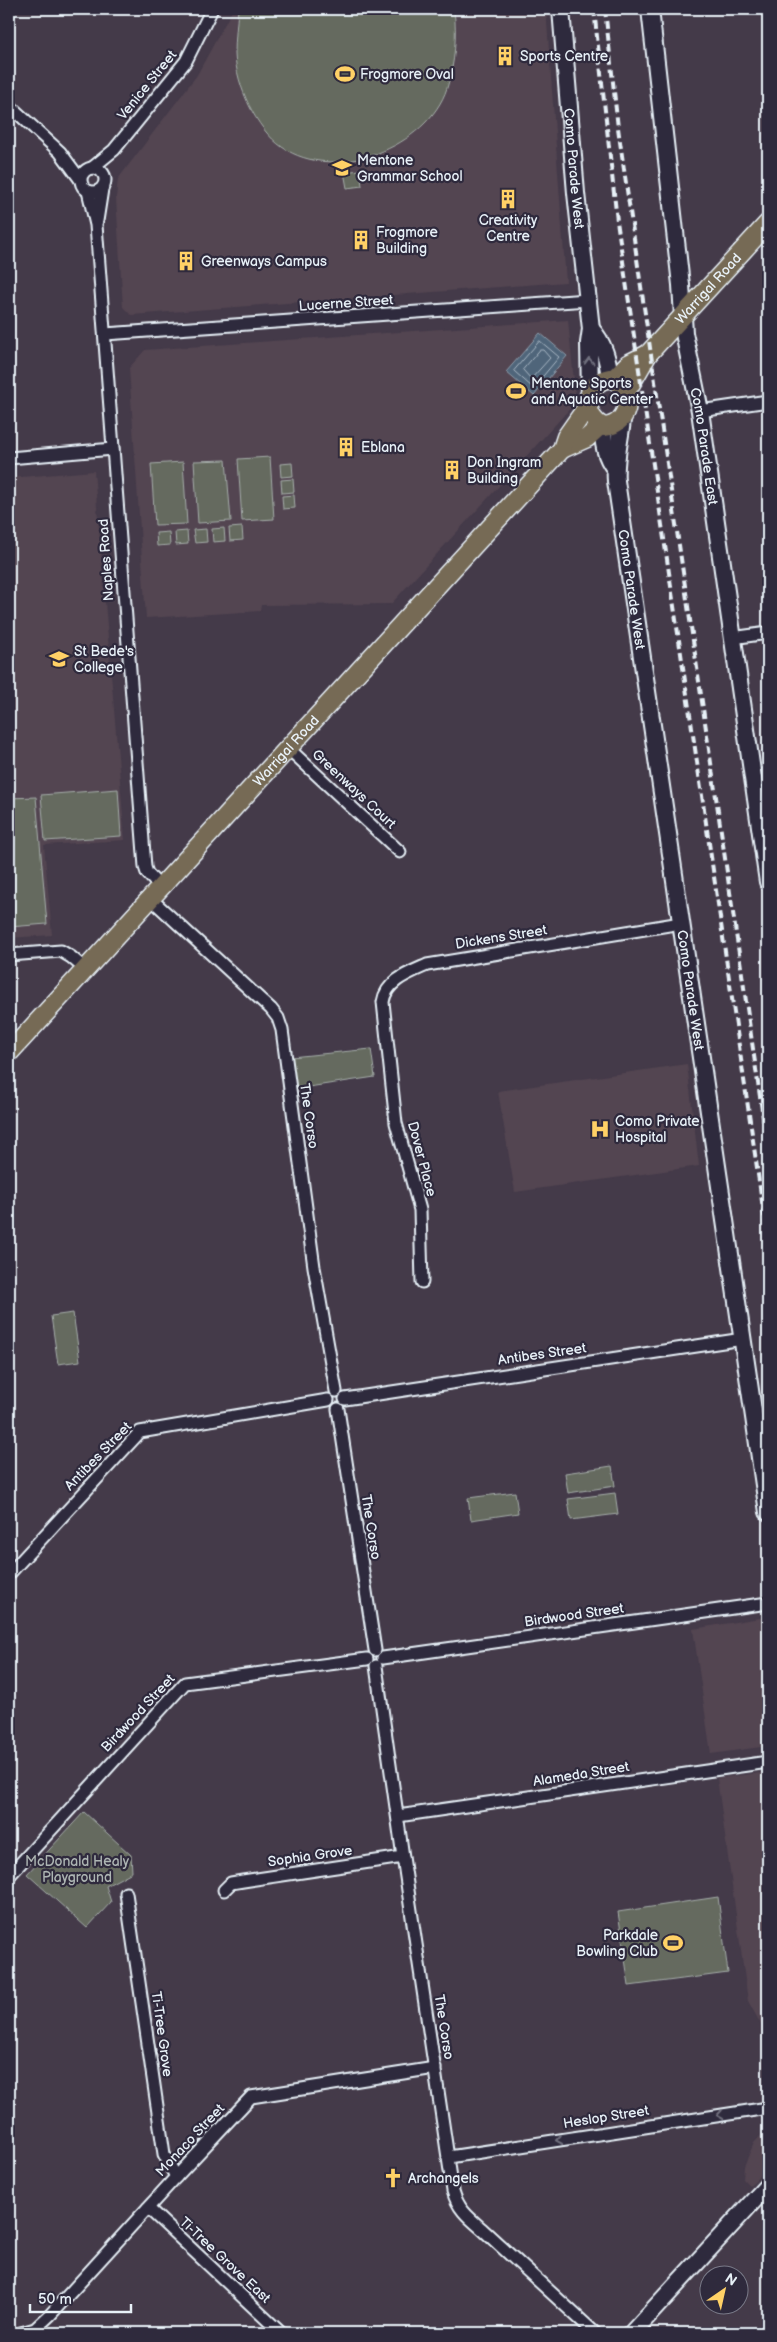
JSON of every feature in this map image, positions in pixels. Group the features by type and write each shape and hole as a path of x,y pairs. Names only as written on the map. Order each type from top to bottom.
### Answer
{"main road":[{"name":"Warrigal Road","path":"625,394 648,354 768,223"},
{"name":"Warrigal Road","path":"612,379 628,364 648,354"},
{"path":"612,379 618,382 625,394 627,403 622,420 615,425 602,427 594,420 588,400 599,382 612,379"},
{"name":"Warrigal Road","path":"9,1052 562,448 566,437 588,400"},
{"name":"Warrigal Road","path":"562,448 587,438 602,427"}],"street":[{"name":"Venice Street","path":"90,168 114,150 186,61 212,9"},
{"name":"Como Parade West","path":"561,9 576,193 591,329 588,400"},
{"name":"Como Parade East","path":"650,9 684,315 684,333 700,411 732,638 767,861 768,882"},
{"path":"9,105 60,152 80,179 82,186 88,191 95,192 102,189 105,182 104,174 99,169 90,168 60,152"},
{"name":"Venice Street","path":"104,174 114,150"},
{"path":"80,179 83,173 90,168"},
{"name":"Naples Road","path":"96,225 102,189"},
{"name":"Naples Road","path":"88,191 96,225 146,867 155,893"},
{"name":"Lucerne Street","path":"105,334 588,300"},
{"name":"Como Parade West","path":"591,329 598,336 608,360 612,379"},
{"path":"700,411 768,401"},
{"name":"Como Parade West","path":"622,420 620,446 615,470 768,1512"},
{"name":"Como Parade West","path":"602,427 602,439 610,463 615,470"},
{"path":"9,458 113,449"},
{"path":"732,638 768,633"},
{"name":"Greenways Court","path":"288,748 400,852"},
{"name":"The Corso","path":"155,893 278,1018 289,1074 314,1267 336,1391"},
{"name":"Dickens Street","path":"388,1044 383,1002 384,993 404,976 427,965 681,923"},
{"path":"9,955 64,952 85,969"},
{"name":"Dover Place","path":"388,1044 396,1123 420,1210 422,1282"},
{"name":"Antibes Street","path":"345,1399 743,1339"},
{"path":"336,1391 341,1392 345,1399 344,1404 338,1409 330,1406 328,1400 329,1395 336,1391"},
{"name":"Antibes Street","path":"9,1574 140,1432 147,1429 328,1400"},
{"name":"The Corso","path":"338,1409 453,2191 457,2204 466,2216 595,2333"},
{"name":"Birdwood Street","path":"9,1876 185,1683 768,1603"},
{"name":"Alameda Street","path":"398,1816 768,1762"},
{"name":"Sophia Grove","path":"224,1890 231,1883 403,1857"},
{"name":"Ti-Tree Grove","path":"126,1892 164,2154 176,2177"},
{"name":"Monaco Street","path":"21,2333 35,2329 50,2315 251,2098 435,2068"},
{"name":"Heslop Street","path":"449,2157 768,2108"},
{"path":"632,2333 768,2185"},
{"name":"Ti-Tree Grove East","path":"148,2208 281,2333"}],"shaded area":[{"name":"Mentone Grammar School","path":"233,9 546,9 566,282 131,315 123,307 116,198 118,179 197,75"},
{"path":"568,320 576,402 391,604 261,605 260,611 146,618 129,368 145,350"},
{"name":"St Bede's College","path":"94,471 125,840 44,845 52,935 9,938 9,478"},
{"name":"Como Private Hospital","path":"687,1064 699,1166 515,1192 498,1091"},
{"path":"766,1617 768,1630 768,1746 711,1754 693,1629"},
{"path":"768,1772 768,2059 763,2028 748,2001 717,1778"},
{"path":"768,2128 768,2167 750,2186 743,2179 744,2166 754,2143"}],"green space":[{"name":"Frogmore Oval","path":"238,9 454,9 455,49 447,88 437,109 421,127 400,142 377,154 352,160 327,162 303,158 282,147 273,139 256,118 243,92 235,54"},
{"path":"360,170 362,186 347,188 344,172"},
{"path":"270,457 274,519 242,521 238,459"},
{"path":"226,460 231,521 198,523 194,461"},
{"path":"183,462 187,524 155,525 151,464"},
{"path":"292,463 293,476 281,477 280,464"},
{"path":"293,479 294,492 282,493 281,480"},
{"path":"294,495 295,508 283,509 282,496"},
{"path":"242,527 243,540 230,541 229,528"},
{"path":"224,528 225,541 213,542 212,529"},
{"path":"206,529 207,542 195,543 193,530"},
{"path":"187,531 188,544 176,545 175,532"},
{"path":"169,532 170,545 157,546 156,533"},
{"path":"118,789 121,836 45,841 41,795"},
{"path":"36,797 47,924 9,927 9,798"},
{"path":"371,1049 375,1077 295,1089 291,1057"},
{"path":"73,1313 80,1361 58,1364 51,1316"},
{"path":"612,1466 615,1486 568,1493 565,1473"},
{"path":"515,1492 518,1513 471,1520 468,1498"},
{"path":"615,1493 618,1514 571,1520 568,1499"},
{"name":"McDonald Healy Playground","path":"84,1812 131,1855 132,1872 106,1886 111,1902 87,1928 27,1874"},
{"name":"Parkdale Bowling Club","path":"718,1897 728,1973 629,1986 618,1912"}],"water":[{"path":"540,333 567,356 534,396 506,372"}],"railway":[{"path":"594,9 617,221 768,1242"},
{"path":"605,9 618,128 768,1151"}],"place":[{"name":"Sports Centre","path":"505,56"},
{"name":"Frogmore Oval","path":"345,74"},
{"name":"Mentone Grammar School","path":"342,168"},
{"name":"Creativity Centre","path":"508,199"},
{"name":"Frogmore Building","path":"361,240"},
{"name":"Greenways Campus","path":"186,261"},
{"name":"Mentone Sports and Aquatic Center","path":"516,391"},
{"name":"Eblana","path":"346,447"},
{"name":"Don Ingram Building","path":"452,470"},
{"name":"St Bede's College","path":"59,659"},
{"name":"Como Private Hospital","path":"600,1129"},
{"name":"Parkdale Bowling Club","path":"673,1943"},
{"name":"Archangels","path":"393,2178"}]}
